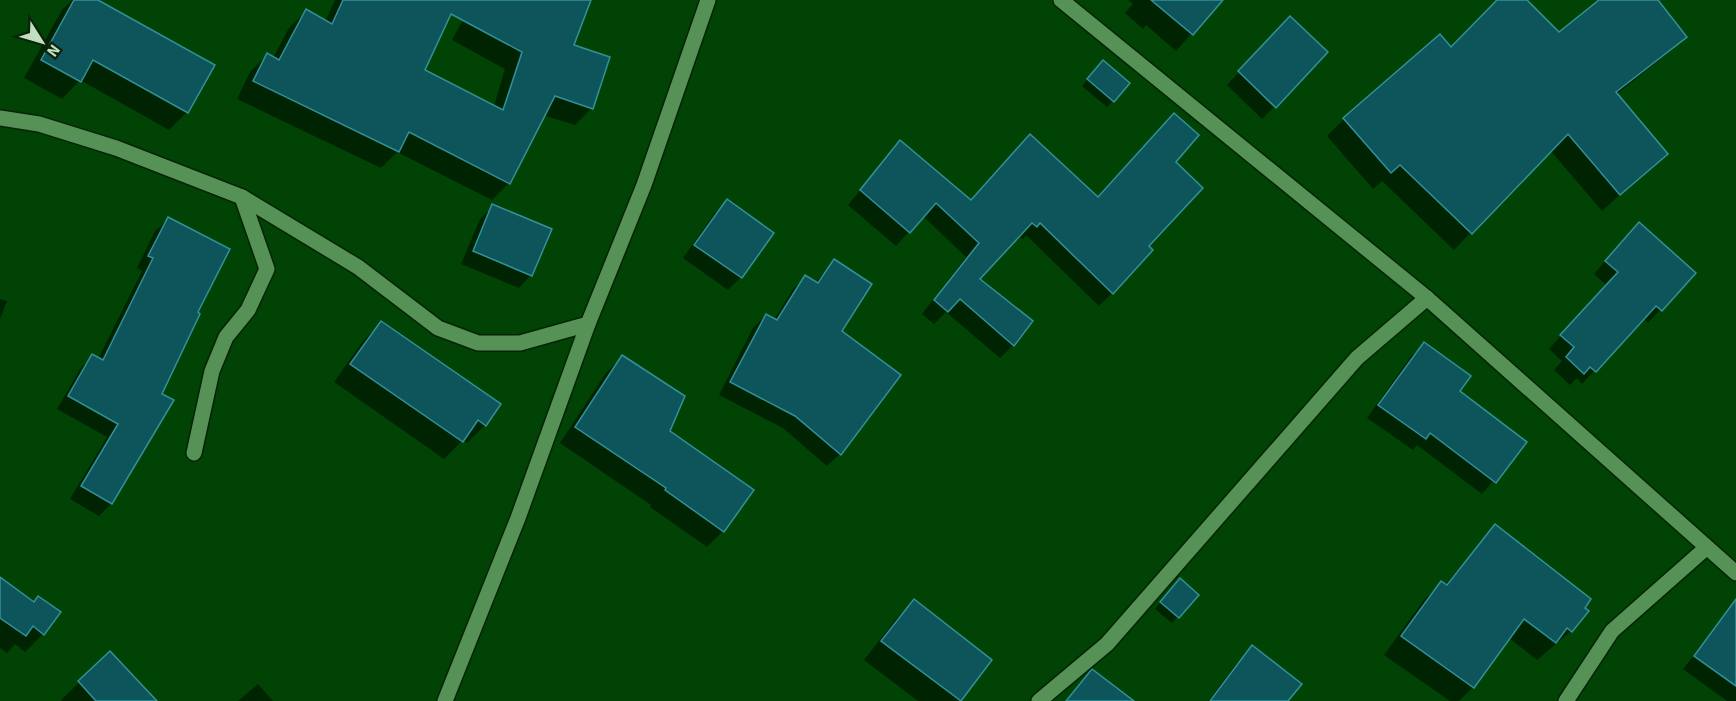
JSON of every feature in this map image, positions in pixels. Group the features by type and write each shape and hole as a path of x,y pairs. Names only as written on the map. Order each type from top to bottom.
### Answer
{"street":[{"path":"445,701 518,518 588,324 644,185 708,0"},
{"path":"1061,0 1426,298 1736,573"},
{"path":"0,118 39,124 116,148 242,197 358,267 438,328 478,343 520,343 588,324"},
{"path":"194,453 212,371 226,337 248,310 267,269 242,197"},
{"path":"1039,701 1107,644 1356,358 1426,298"},
{"path":"1566,701 1612,631 1706,548"}],"building":[{"path":"74,0 98,0 215,65 188,113 93,60 81,82 41,60"},
{"path":"343,0 591,0 574,45 610,57 593,109 555,96 510,184 409,132 399,152 253,81 267,53 279,60 306,9 332,24","holes":["451,14 522,52 503,110 425,70"]},
{"path":"1151,0 1223,0 1193,35"},
{"path":"1497,0 1527,0 1559,32 1599,0 1658,0 1687,37 1616,92 1668,154 1620,195 1568,134 1472,234 1400,165 1391,173 1343,118 1440,34 1451,47"},
{"path":"1290,16 1328,52 1276,108 1238,71"},
{"path":"1103,60 1130,83 1114,102 1087,79"},
{"path":"1174,113 1199,135 1176,162 1203,188 1149,246 1153,250 1113,294 1040,223 1037,227 1032,223 980,279 1033,321 1014,346 960,299 948,312 934,300 979,243 936,203 910,233 860,190 900,140 971,200 1030,134 1098,197"},
{"path":"727,199 774,233 742,278 694,245"},
{"path":"492,204 552,229 532,276 473,251"},
{"path":"168,217 230,249 198,312 200,314 162,394 174,400 112,504 81,486 118,424 68,396 92,354 103,360 153,258 148,256"},
{"path":"1639,222 1696,273 1662,311 1656,306 1596,372 1590,367 1584,374 1566,357 1574,347 1560,335 1618,272 1605,261"},
{"path":"834,259 872,284 842,331 901,375 841,455 795,416 730,382 766,314 777,320 805,275 818,283"},
{"path":"381,321 501,404 486,426 478,420 463,442 350,364"},
{"path":"1424,342 1471,376 1460,391 1527,442 1496,483 1430,433 1426,439 1378,405"},
{"path":"622,355 685,396 670,431 754,490 724,532 665,490 666,488 575,427"},
{"path":"1495,524 1591,599 1585,608 1589,611 1572,632 1567,628 1556,643 1524,619 1474,688 1401,636 1441,581 1447,585"},
{"path":"0,577 34,602 38,596 61,612 44,635 33,626 26,636 0,618"},
{"path":"1180,578 1199,595 1179,618 1160,602"},
{"path":"914,599 992,660 961,701 881,641"},
{"path":"1736,599 1736,686 1694,656"},
{"path":"1252,645 1302,684 1288,701 1210,701"},
{"path":"110,651 157,701 96,701 78,681"},
{"path":"1092,669 1134,701 1066,701"}]}
